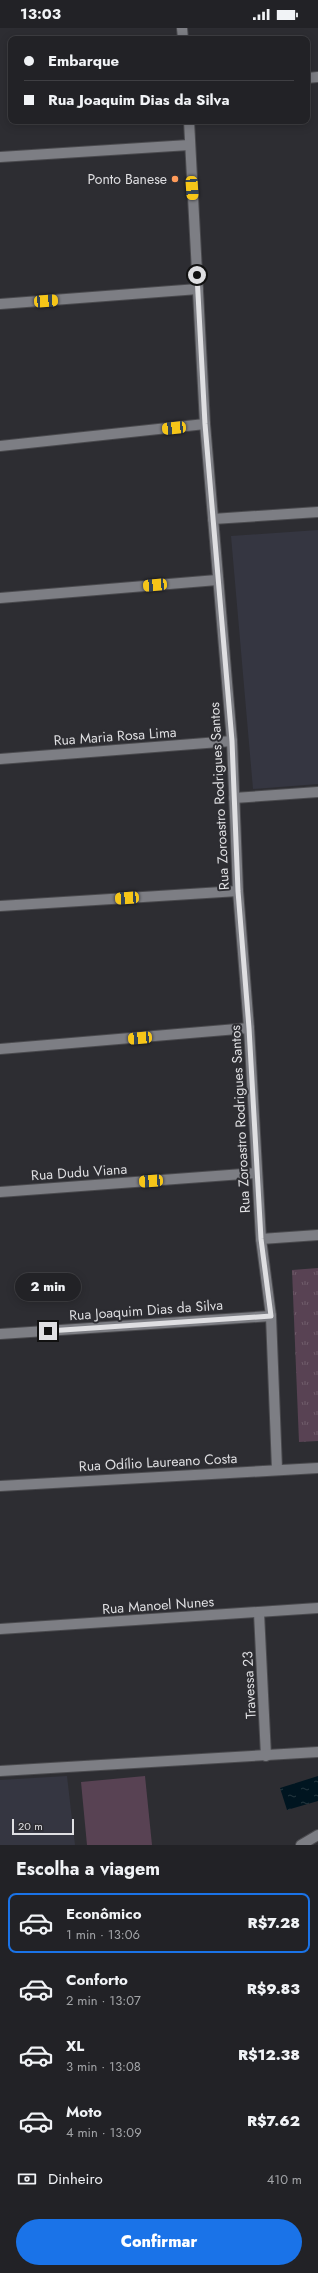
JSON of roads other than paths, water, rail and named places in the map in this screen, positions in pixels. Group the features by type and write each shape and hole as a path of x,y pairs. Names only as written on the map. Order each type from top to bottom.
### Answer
{"street":[{"name":"Rua Zoroastro Rodrigues Santos","path":"189,124 205,424 217,580 232,741 238,891 249,1028 256,1173 261,1239 271,1316 277,1469"},
{"path":"0,157 189,145"},
{"path":"0,304 198,289"},
{"path":"0,446 205,424"},
{"path":"213,519 318,512"},
{"path":"0,598 217,580"},
{"name":"Rua Maria Rosa Lima","path":"0,759 232,741"},
{"path":"234,798 318,792"},
{"path":"0,906 238,891"},
{"path":"0,1049 249,1028"},
{"name":"Rua Dudu Viana","path":"0,1192 256,1173"},
{"path":"261,1239 318,1235"},
{"name":"Rua Joaquim Dias da Silva","path":"0,1334 271,1316"},
{"name":"Rua Odílio Laureano Costa","path":"0,1486 277,1469 318,1468"},
{"name":"Rua Manoel Nunes","path":"0,1629 318,1608"},
{"name":"Travessa 23","path":"259,1613 266,1756"},
{"path":"0,1771 318,1752"},
{"path":"301,1845 318,1835"}],"water":[{"path":"318,1776 318,1801 287,1810 280,1788"}],"place":[{"name":"Ponto Banese","path":"175,179"}]}
